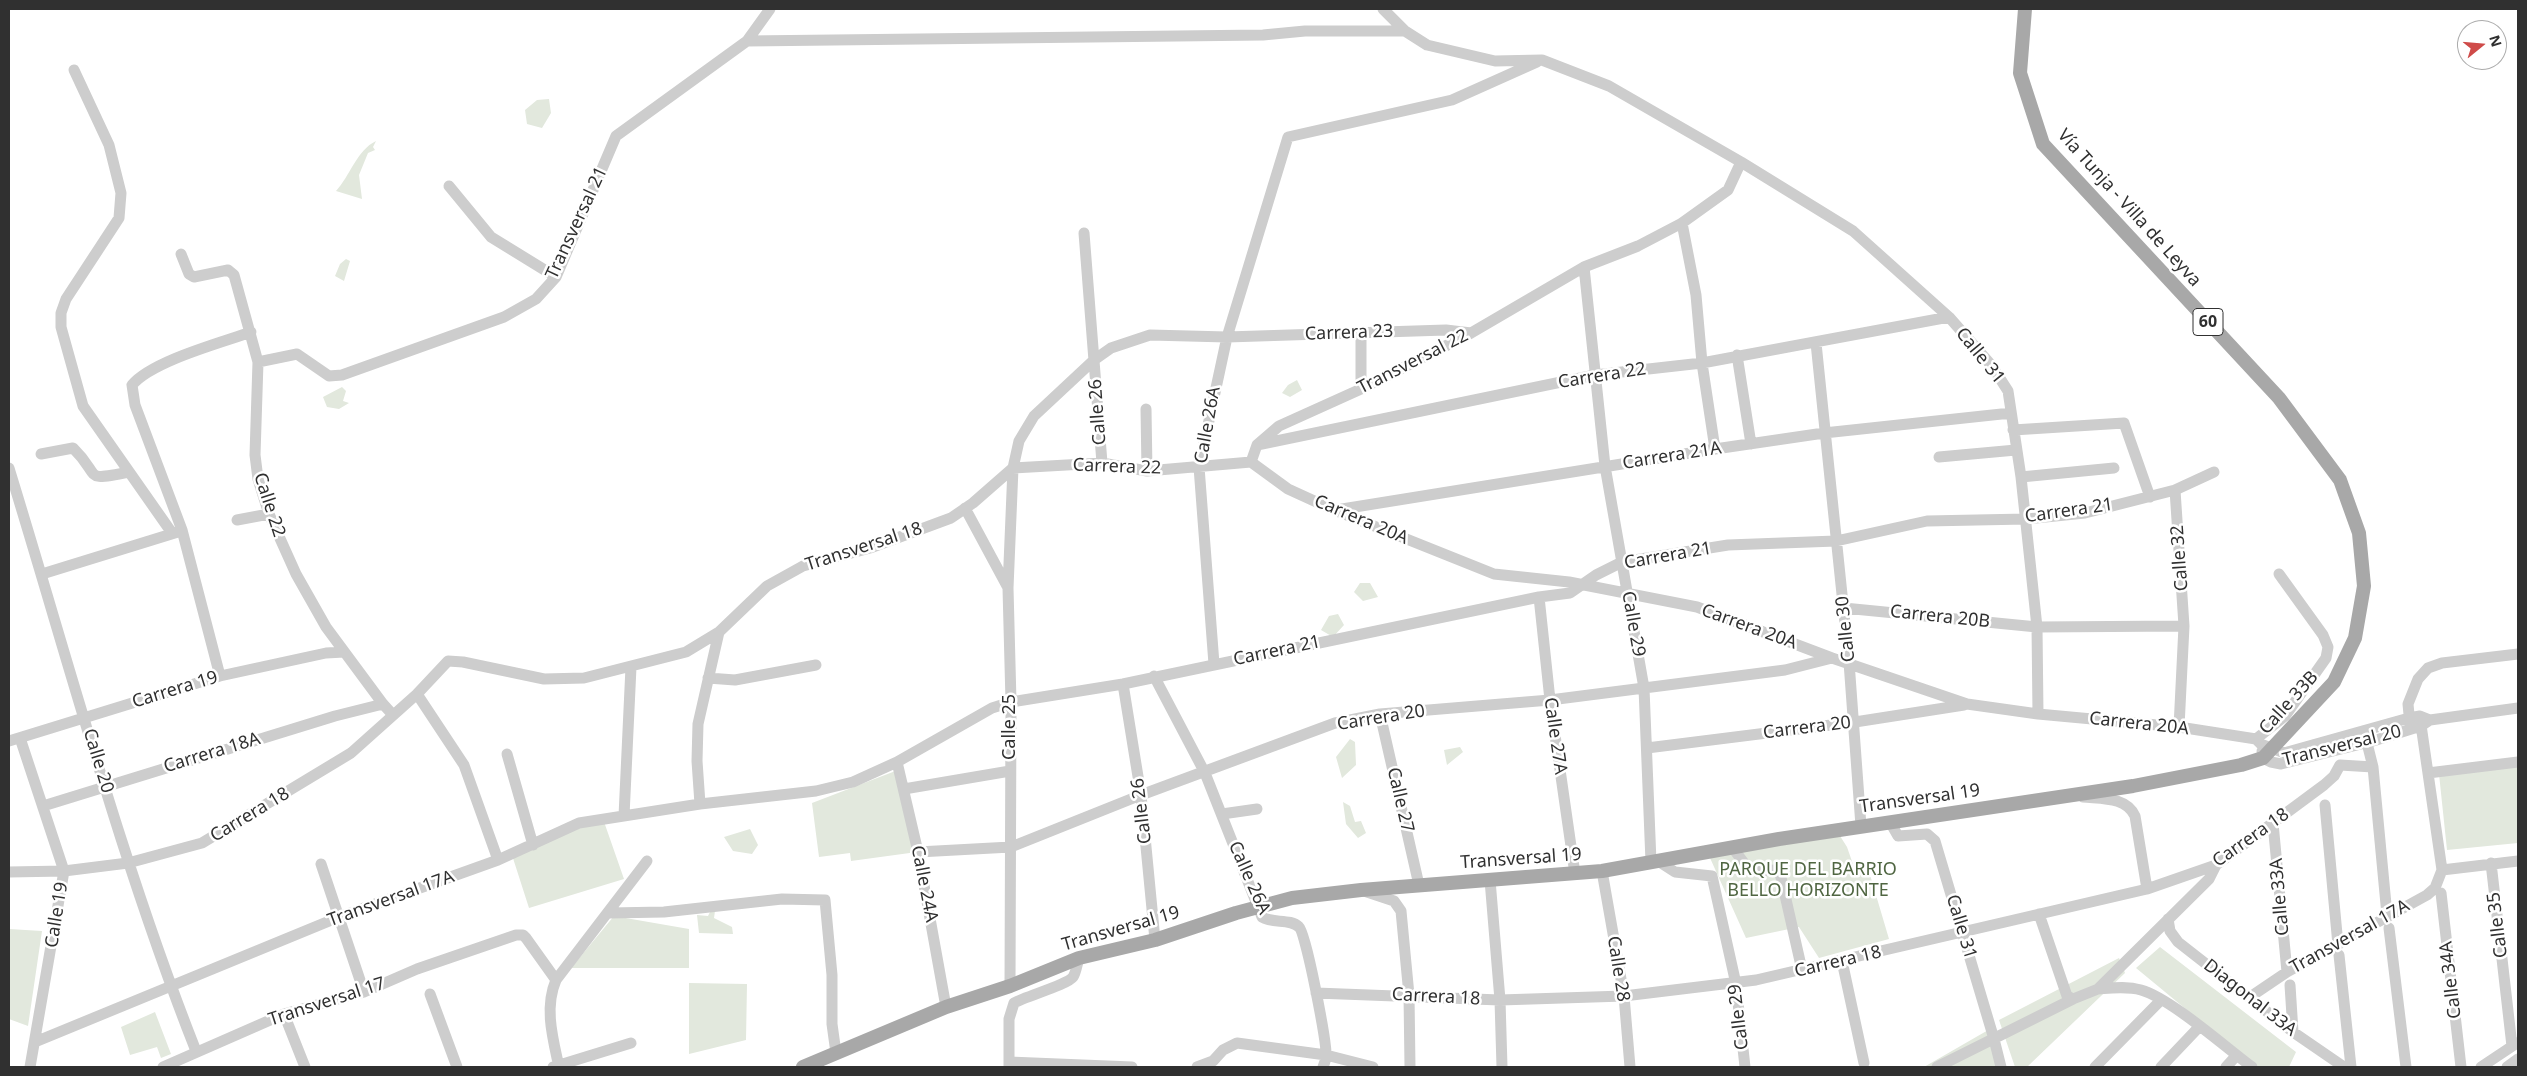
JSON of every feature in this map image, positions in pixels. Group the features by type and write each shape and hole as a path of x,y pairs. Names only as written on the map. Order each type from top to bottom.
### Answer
{"main road":[{"name":"Vía Tunja - Villa de Leyva","path":"2025,9 2020,73 2043,144 2278,398 2340,480 2359,533 2364,586"},
{"name":"Calle 33B","path":"2263,747 2334,682 2355,638 2364,586"},
{"name":"Transversal 19","path":"803,1067 946,1007 1010,986 1079,958 1155,940 1258,906 1292,898 1361,890 1602,871 1732,847 2073,795 2241,765 2263,747"}],"street":[{"name":"Transversal 21","path":"258,362 297,354 329,376 342,374 504,317 536,299 556,276 616,136 747,41 770,9"},
{"path":"1383,9 1405,31 1427,45 1495,61 1542,60"},
{"path":"747,41 1263,34 1304,31 1405,31"},
{"name":"Calle 31","path":"1542,60 1609,86 1741,162 1853,231 1948,317 1992,366 2008,391 2021,477 2037,627 2038,714"},
{"name":"Calle 26A","path":"1214,664 1199,467 1227,337 1288,138 1452,100 1542,60"},
{"path":"74,70 109,146 122,193 119,218 66,299 61,313 61,327 83,406 130,472 177,532"},
{"path":"1584,267 1638,246 1682,223 1728,190 1741,162"},
{"path":"449,186 491,237 556,276"},
{"path":"1682,223 1696,295 1702,363 1715,449"},
{"name":"Calle 26","path":"1084,233 1102,463"},
{"name":"Calle 22","path":"181,254 189,274 194,277 228,270 234,275 258,362 255,455 258,479 269,514 296,574 326,627 382,704 393,715"},
{"name":"Transversal 22","path":"1257,445 1279,426 1361,389 1471,334 1584,267"},
{"name":"Calle 29","path":"1584,267 1605,466 1644,688 1654,862 1675,872 1712,876 1736,984 1745,1067"},
{"name":"Carrera 22","path":"1257,445 1595,375 1702,363 1948,317"},
{"name":"Carrera 23","path":"1094,360 1111,348 1150,335 1227,337 1446,330 1471,334"},
{"path":"220,676 177,532 135,405 132,385 140,376 188,354 250,332"},
{"path":"1361,332 1361,389"},
{"name":"Calle 30","path":"1816,343 1855,722 1861,826"},
{"path":"1737,355 1751,444"},
{"name":"Calle 25","path":"1010,986 1011,702 1008,588 1013,468 1019,441 1034,416 1094,360"},
{"path":"1146,408 1148,471"},
{"name":"Carrera 21A","path":"1334,510 1715,449 1824,434 2011,413"},
{"path":"2013,430 2124,423 2150,497"},
{"path":"1252,462 1257,445"},
{"path":"41,454 73,448 92,474 98,477 130,472"},
{"path":"1939,457 2016,450"},
{"name":"Carrera 22","path":"1013,468 1102,463 1148,471 1252,462"},
{"name":"Carrera 20A","path":"1252,462 1288,489 1334,510 1494,574 1581,585 1697,607 1832,658 1849,662 1967,704 2038,714 2179,727 2263,747"},
{"name":"Calle 20","path":"9,468 128,863 170,986 196,1051"},
{"name":"Transversal 18","path":"448,661 463,662 544,679 584,678 686,652 719,632 767,586 803,566 870,548 951,518 1013,468"},
{"path":"2021,477 2114,468"},
{"name":"Carrera 21","path":"898,762 992,708 1011,702 1123,684 1539,597 1570,593 1622,562 1728,545 1836,541 1927,521 2026,519 2085,512 2175,490 2214,472"},
{"name":"Calle 32","path":"2175,490 2184,626"},
{"path":"965,508 1008,588"},
{"path":"237,520 269,514"},
{"path":"42,574 177,532"},
{"path":"2263,747 2326,658 2328,647 2323,635 2279,574"},
{"name":"Calle 27A","path":"1539,597 1550,700 1575,874"},
{"name":"Carrera 20B","path":"1844,608 2037,627"},
{"path":"2037,627 2184,626 2179,727"},
{"path":"700,804 696,761 698,724 719,632"},
{"name":"Carrera 19","path":"14,739 220,676 326,653 344,652"},
{"name":"Transversal 20","path":"2418,722 2408,704 2418,679 2428,668 2442,663 2518,654"},
{"name":"Carrera 20","path":"918,852 1011,847 1141,795 1335,723 1380,714 1550,700 1785,670 1832,658"},
{"name":"Carrera 18","path":"9,872 64,871 128,863 202,843 351,753 417,694 448,661"},
{"path":"708,678 735,680 816,665"},
{"path":"624,816 632,667"},
{"name":"Calle 26A","path":"1154,676 1204,773 1262,917 1270,922 1292,923 1299,927 1316,993 1326,1055 1323,1067"},
{"name":"Calle 26","path":"1123,684 1141,795 1155,940"},
{"path":"417,694 464,765 498,860"},
{"name":"Carrera 18A","path":"43,806 334,716 382,704"},
{"name":"Carrera 20","path":"1647,748 1855,722 1967,704"},
{"path":"2518,708 2418,722 2428,773 2442,870 2518,861"},
{"name":"Calle 27","path":"1380,714 1419,885"},
{"name":"Transversal 20","path":"2263,747 2284,753 2418,722"},
{"name":"Transversal 20","path":"2263,747 2271,762 2281,764 2367,743 2418,722"},
{"name":"Calle 19","path":"14,739 43,806 64,871 30,1067"},
{"path":"2367,743 2373,767 2387,916"},
{"path":"2336,750 2340,765 2373,767"},
{"path":"507,754 533,845"},
{"name":"Transversal 17A","path":"35,1042 339,917 498,860 579,824 700,804 816,790 853,782 898,762"},
{"name":"Calle 24A","path":"898,762 918,852 946,1007"},
{"path":"2428,773 2518,762"},
{"name":"Carrera 18","path":"1316,993 1409,995 1500,1000 1624,996 1736,984 1802,970 2147,889 2216,865 2324,785 2334,776 2340,765"},
{"path":"904,789 1010,771"},
{"path":"2073,795 2122,802 2131,807 2135,816 2147,889"},
{"path":"2325,805 2351,1067"},
{"path":"1222,814 1257,809"},
{"name":"Calle 31","path":"1890,822 1898,836 1927,834 1932,836 1963,933 2001,1067"},
{"name":"Calle 33A","path":"2273,823 2287,972"},
{"path":"1732,847 1750,871 1776,870 1780,873 1802,970"},
{"path":"631,1043 556,1066 550,1021 552,988 556,980 610,912 647,861"},
{"name":"Calle 35","path":"2491,863 2515,1044"},
{"path":"321,864 364,992"},
{"path":"2098,989 2209,878 2216,865"},
{"name":"Transversal 17A","path":"2250,997 2287,972 2338,950 2387,916 2427,895 2435,888 2442,870"},
{"name":"Calle 28","path":"1602,871 1624,996 1630,1067"},
{"path":"1490,880 1500,1000 1502,1067"},
{"path":"1361,890 1394,901 1401,911 1409,995 1410,1067"},
{"name":"Calle 34A","path":"2441,892 2461,1067"},
{"path":"610,912 664,912 782,899 825,900 832,975 832,1024 836,1053"},
{"path":"2039,914 2070,998"},
{"name":"Diagonal 33A","path":"2168,919 2170,931 2178,942 2293,1032 2344,1067"},
{"path":"2389,928 2406,1067"},
{"name":"Transversal 17","path":"163,1067 284,1014 364,992 417,970 523,935 556,980"},
{"path":"1079,958 1073,978 1026,996 1014,1003 1009,1019 1009,1065 1132,1067"},
{"path":"1842,961 1864,1063"},
{"path":"2290,985 2293,1032"},
{"path":"1937,1067 2070,998 2098,989 2121,987 2141,990 2161,1000 2252,1067"},
{"path":"430,994 457,1067"},
{"path":"2095,1067 2161,1000"},
{"path":"284,1014 305,1067"},
{"path":"2161,1067 2199,1027"},
{"path":"1197,1067 1212,1064 1223,1050 1237,1043 1326,1055 1373,1067"},
{"path":"2482,1067 2515,1044"},
{"path":"2226,1067 2236,1056"},
{"path":"2507,1067 2518,1059"}],"green space":[{"path":"549,99 551,113 542,128 527,124 525,110 537,100"},
{"path":"376,141 373,147 375,150 368,153 359,175 362,199 336,191 364,150"},
{"path":"346,259 350,261 344,281 335,276 340,264"},
{"path":"1297,380 1302,390 1290,397 1282,393 1288,385"},
{"path":"342,387 346,391 343,401 349,403 339,409 327,407 323,397"},
{"path":"1360,583 1370,583 1378,597 1363,601 1354,592"},
{"path":"1338,614 1344,625 1333,637 1321,630 1329,616"},
{"path":"1350,739 1355,742 1356,765 1342,778 1336,757"},
{"path":"1460,747 1463,752 1447,765 1444,750"},
{"path":"2518,764 2518,843 2447,850 2439,774"},
{"path":"898,770 917,852 851,861 850,853 819,857 812,803"},
{"path":"1343,802 1350,806 1355,822 1361,821 1366,833 1358,838 1346,824"},
{"path":"602,816 624,879 529,908 511,852"},
{"name":"PARQUE DEL BARRIO BELLO HORIZONTE","path":"1835,828 1847,847 1855,870 1868,868 1889,939 1819,958 1799,927 1746,938 1706,849"},
{"path":"750,829 758,845 752,854 733,851 724,837"},
{"path":"715,911 714,918 732,927 733,934 699,933 697,915 708,916 710,912"},
{"path":"614,916 689,929 689,968 571,968"},
{"path":"9,929 42,931 28,1026 9,1019"},
{"path":"2160,947 2296,1052 2289,1067 2256,1067 2136,968"},
{"path":"2119,958 2125,973 2027,1067 2015,1067 1999,1020"},
{"path":"689,983 747,984 746,1040 689,1054"},
{"path":"155,1012 171,1054 161,1058 157,1047 130,1055 121,1027"},
{"path":"1990,1029 2001,1067 1924,1067"}]}
